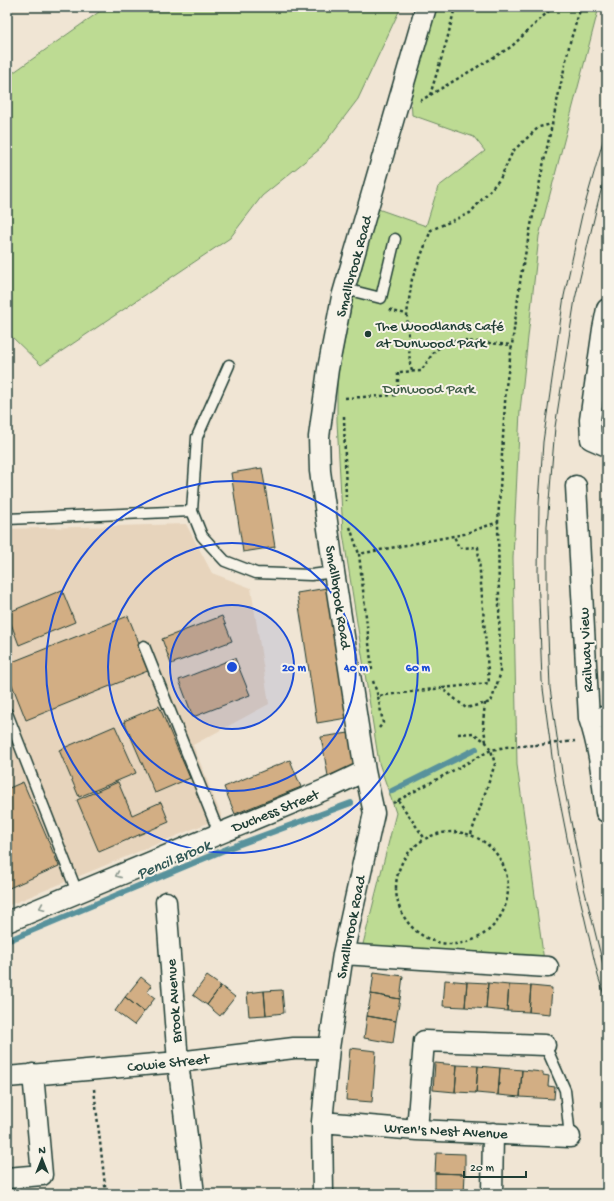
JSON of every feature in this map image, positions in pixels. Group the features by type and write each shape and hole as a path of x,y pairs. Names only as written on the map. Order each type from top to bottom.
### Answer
{"street":[{"name":"Smallbrook Road","path":"323,1194 322,1122 329,1048 343,954 374,813 365,771 334,572 320,471 319,437 328,369 345,289 426,7"},
{"path":"607,309 590,420 591,439 607,446"},
{"name":"Railway View","path":"576,486 598,717 596,739 600,759 606,812"},
{"name":"Duchess Street","path":"7,922 329,788 365,771"},
{"name":"Brook Avenue","path":"166,902 178,1062 194,1194"},
{"path":"343,954 548,967"},
{"path":"417,1130 424,1040 545,1045"},
{"name":"Cowie Street","path":"7,1077 178,1062 294,1048 329,1048"},
{"path":"7,1178 42,1175 33,1074"},
{"name":"Wren's Nest Avenue","path":"322,1122 417,1130 570,1137"},
{"path":"492,1194 494,1133"}],"lane":[{"path":"345,289 381,298 395,239"},
{"path":"229,364 197,437 192,511 202,536 225,561 256,573 311,575 334,572"},
{"path":"7,519 192,511"},
{"path":"144,646 219,833"},
{"path":"7,713 78,892"},
{"path":"545,1045 565,1090 570,1137"}],"path":[{"path":"430,96 447,40 455,7"},
{"path":"398,105 416,103 430,96 511,47 553,7"},
{"path":"442,688 466,708 491,702 500,675 498,522 506,386 521,275 570,42 581,7"},
{"path":"412,371 410,364 406,314 412,279 431,230 470,213 500,179 513,151 539,127 552,124"},
{"path":"344,398 398,395 398,372 421,371 433,353 441,346 452,340 512,345"},
{"path":"344,414 346,502"},
{"path":"359,554 464,534 498,522"},
{"path":"349,525 359,554 372,673"},
{"path":"378,696 489,683 478,547 459,548 454,536"},
{"path":"363,751 383,723 378,696 373,680"},
{"path":"486,703 483,723 486,742"},
{"path":"458,734 473,732 486,742 491,750 495,764 471,834"},
{"path":"374,813 491,750 506,747 568,742"},
{"path":"398,800 425,839"},
{"path":"452,831 471,834 486,843 499,856 506,872 508,890 505,907 496,923 483,935 467,942 449,944 431,940 415,930 403,915 396,897 396,878 403,859 416,844 425,839 433,835 452,831"},
{"path":"92,1069 106,1194"}],"shaded area":[{"path":"186,524 212,573 251,588 269,704 193,745 222,817 7,906 7,529"}],"green space":[{"path":"106,7 401,7 358,99 320,149 262,196 230,238 41,365 11,336 7,337 7,77"},
{"name":"Dunwood Park","path":"434,7 599,7 539,236 520,411 513,558 517,765 544,961 361,952 396,813 379,763 343,533 337,421 337,379 352,302 378,209 426,226 438,187 485,151 474,137 412,115 411,98"}],"building":[{"path":"262,468 275,547 243,552 231,473"},
{"path":"327,588 347,718 317,723 297,593"},
{"path":"62,590 75,622 19,645 7,613"},
{"path":"128,616 150,670 26,720 7,672 7,664"},
{"path":"222,616 232,641 171,664 162,639"},
{"path":"235,658 250,695 193,717 179,680"},
{"path":"159,706 190,778 155,793 124,721"},
{"path":"115,726 136,773 79,797 59,750"},
{"path":"349,733 354,766 328,776 321,737"},
{"path":"290,760 301,787 235,814 224,787"},
{"path":"23,782 59,866 7,889 7,789"},
{"path":"118,782 132,815 161,802 169,822 99,852 77,800"},
{"path":"374,972 403,976 400,999 371,994"},
{"path":"207,976 221,986 207,1005 193,995"},
{"path":"141,977 152,986 147,992 155,998 144,1012 125,997"},
{"path":"445,980 467,982 465,1007 443,1006"},
{"path":"467,982 488,983 486,1009 465,1007"},
{"path":"488,983 509,985 507,1011 486,1009"},
{"path":"509,985 531,986 529,1012 507,1011"},
{"path":"221,986 235,997 220,1016 207,1005"},
{"path":"531,986 552,988 550,1014 529,1012"},
{"path":"282,990 284,1013 266,1015 264,991"},
{"path":"264,991 266,1015 249,1016 247,993"},
{"path":"371,994 400,999 396,1021 367,1016"},
{"path":"125,997 144,1012 134,1025 115,1011"},
{"path":"367,1016 396,1021 393,1043 364,1038"},
{"path":"350,1048 376,1051 372,1102 346,1100"},
{"path":"435,1063 457,1065 455,1092 433,1090"},
{"path":"457,1065 478,1066 476,1093 455,1092"},
{"path":"478,1066 500,1068 498,1095 476,1093"},
{"path":"500,1068 522,1070 520,1097 498,1095"},
{"path":"522,1070 543,1072 543,1075 549,1076 548,1086 555,1087 554,1099 520,1097"},
{"path":"436,1153 465,1154 465,1174 435,1173"},
{"path":"435,1173 465,1174 464,1194 435,1194"}],"waterway":[{"name":"Pencil Brook","path":"392,791 476,749"},
{"name":"Pencil Brook","path":"7,941 229,848 351,803"}],"tram line":[{"path":"607,127 582,215 564,296 543,442 539,503 538,572 542,681 554,772 573,868 598,976 607,1004"},
{"path":"607,169 575,299 555,427 547,526 547,608 550,688 564,786 584,888 607,980"}],"place":[{"name":"The Woodlands Café at Dunwood Park","path":"368,334"}]}
